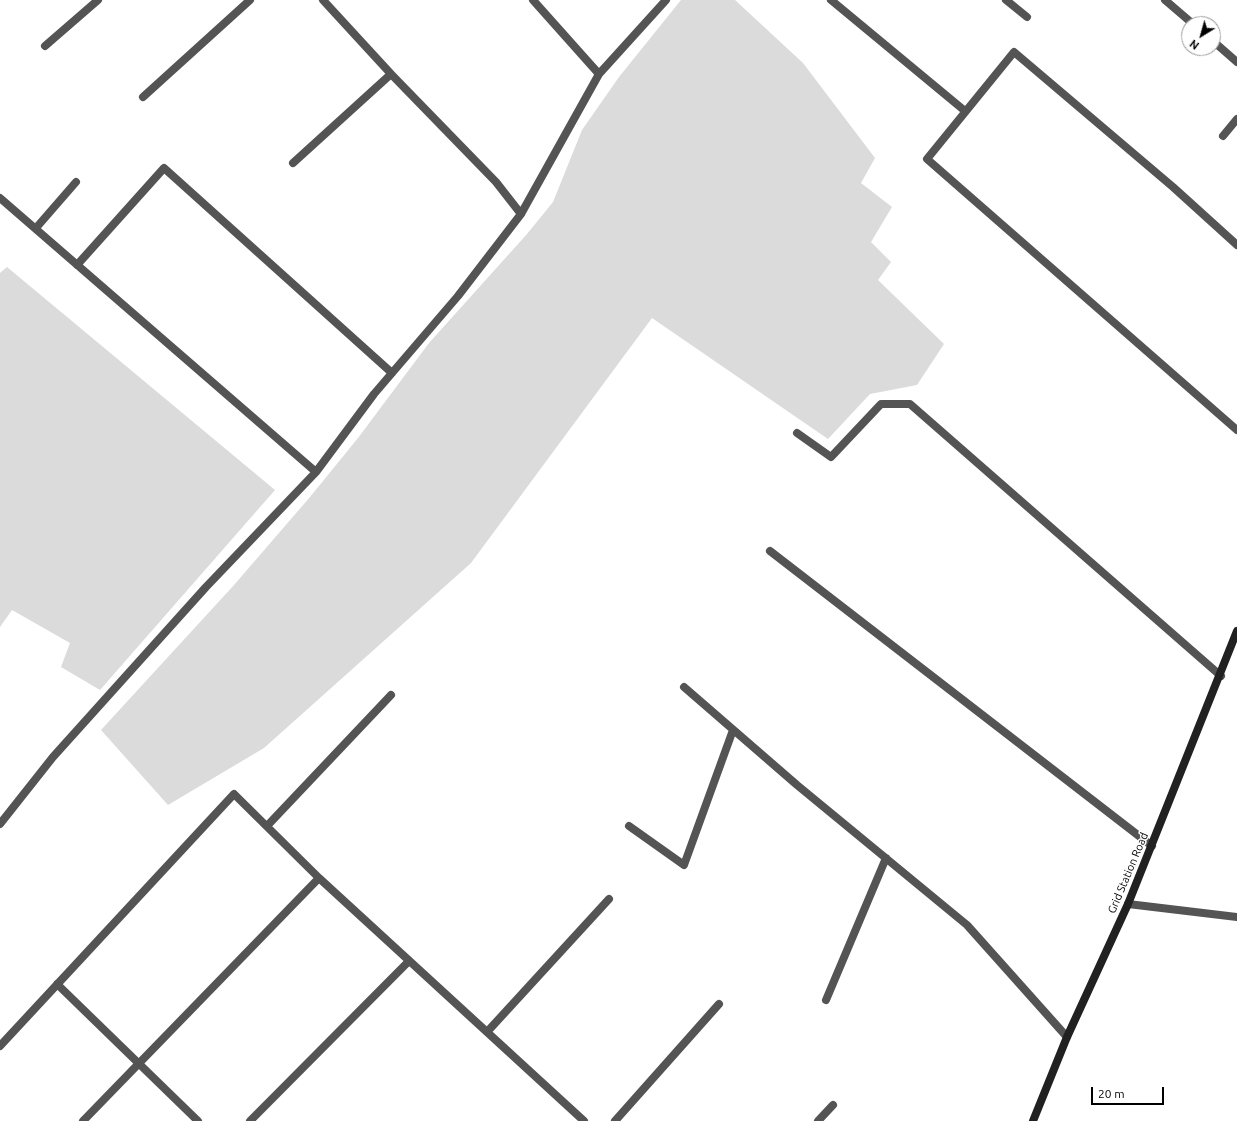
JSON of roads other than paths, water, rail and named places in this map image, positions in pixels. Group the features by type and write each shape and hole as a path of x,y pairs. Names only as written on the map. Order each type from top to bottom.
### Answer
{"main road":[{"name":"Grid Station Road","path":"1033,1121 1067,1037 1128,904 1237,631"}],"street":[{"path":"45,46 98,0"},
{"path":"143,97 250,0"},
{"path":"323,0 391,74 496,182 521,214"},
{"path":"533,0 599,74"},
{"path":"0,824 53,757 206,587 316,472 374,394 458,296 521,214 599,74 666,0"},
{"path":"831,0 966,112"},
{"path":"1006,0 1027,16"},
{"path":"1165,0 1184,16"},
{"path":"1221,49 1237,62"},
{"path":"1237,245 1173,187 1014,52 926,159 1237,430"},
{"path":"293,163 391,74"},
{"path":"1223,136 1237,118"},
{"path":"77,265 164,168 392,373"},
{"path":"36,228 76,182"},
{"path":"0,198 316,472"},
{"path":"797,433 831,457 881,404 910,404 1220,676"},
{"path":"770,551 1152,846"},
{"path":"684,687 733,730 967,925 1067,1037"},
{"path":"267,826 391,695"},
{"path":"630,826 684,865 733,730"},
{"path":"0,1046 234,794 319,878 584,1121"},
{"path":"826,1000 886,858"},
{"path":"83,1121 319,878"},
{"path":"487,1032 609,899"},
{"path":"1128,904 1237,917"},
{"path":"250,1121 409,960"},
{"path":"57,984 198,1121"},
{"path":"615,1121 719,1004"},
{"path":"818,1121 833,1105"}]}
